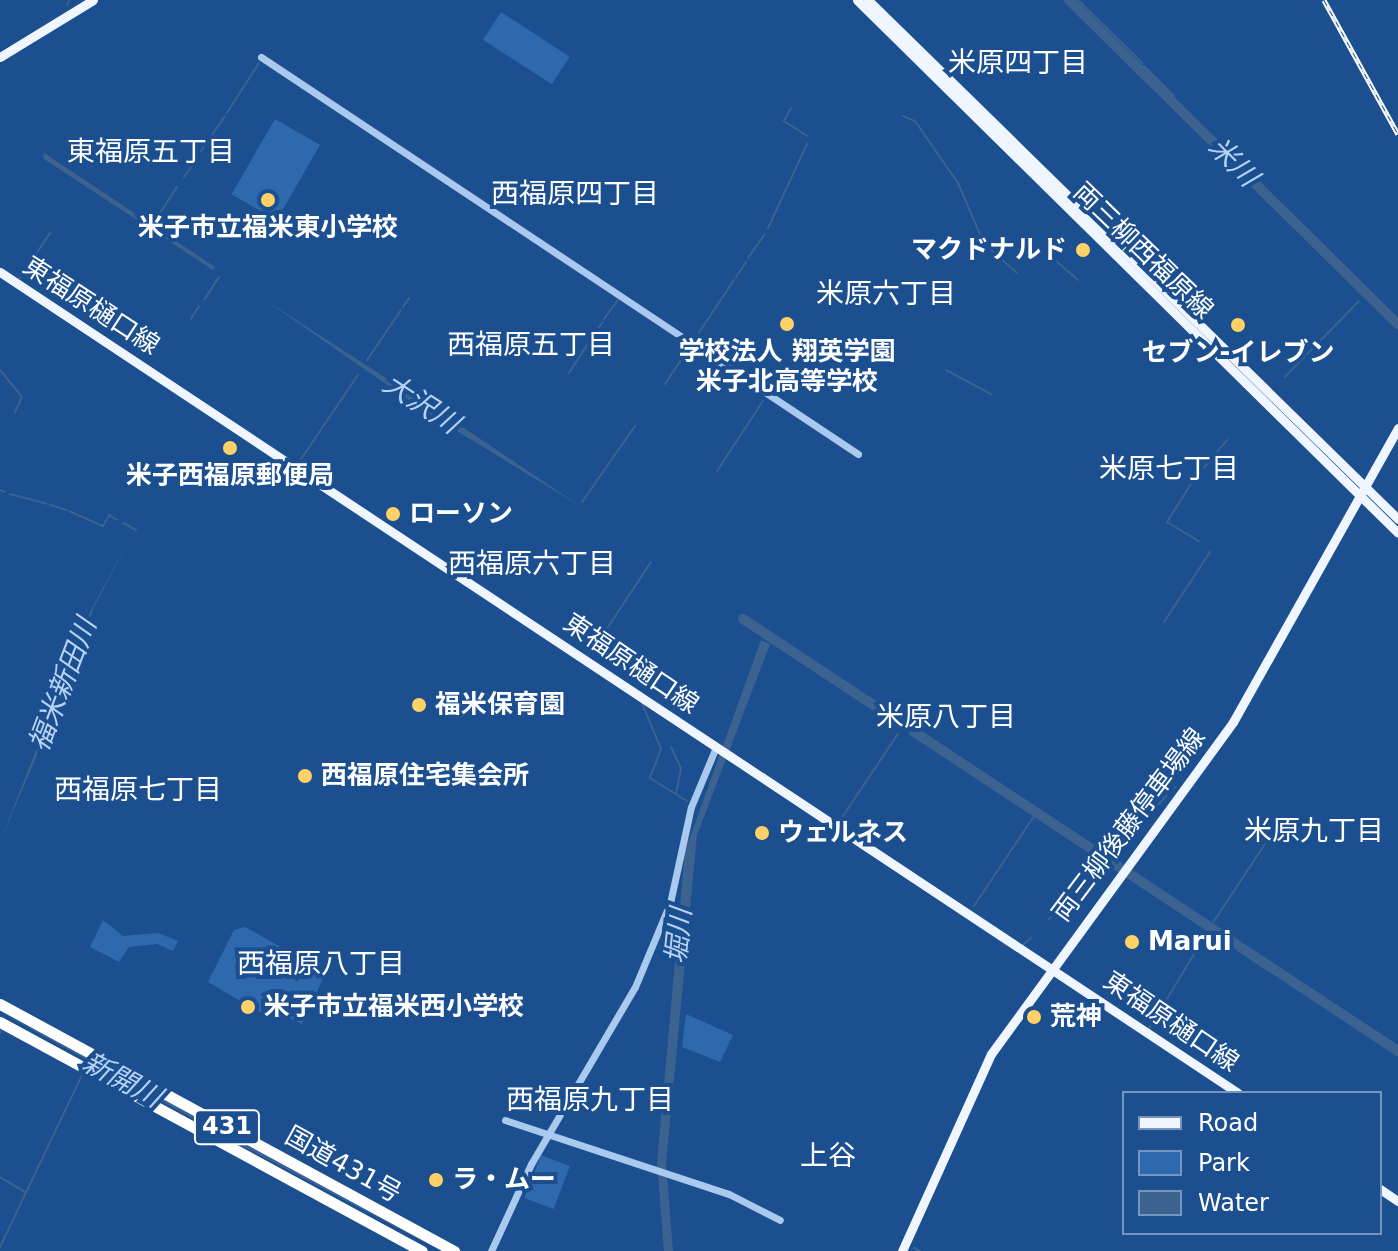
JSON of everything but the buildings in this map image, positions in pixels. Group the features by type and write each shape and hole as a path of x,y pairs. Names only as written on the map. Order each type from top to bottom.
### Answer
{"highway":[{"name":"国道431号","path":"0,1004 454,1251"},
{"name":"国道431号","path":"0,1022 422,1251"}],"main road":[{"path":"0,57 93,0"},
{"name":"両三柳西福原線","path":"857,0 1362,491 1398,519"},
{"name":"両三柳西福原線","path":"868,0 1362,491 1398,533"},
{"name":"東福原樋口線","path":"0,272 1235,1091"},
{"name":"両三柳後藤停車場線","path":"902,1251 968,1097 1050,969 1233,722 1398,428"}],"street":[{"path":"261,57 858,454"},
{"path":"491,1251 550,1131 635,987 666,917 691,807 720,750"},
{"path":"505,1120 550,1131 655,1167 780,1220"}],"green space":[{"path":"501,12 570,57 552,84 483,40"},
{"path":"275,119 320,145 277,220 232,194"},
{"path":"103,920 123,936 158,933 178,941 173,951 157,944 129,947 119,962 90,947"},
{"path":"245,927 326,972 302,1024 275,1012 271,1019 208,982 234,930"},
{"path":"686,1014 733,1035 720,1062 682,1047"},
{"path":"541,1155 570,1166 553,1209 525,1198"}],"water":[{"path":"43,152 215,267 213,270 44,159"},
{"name":"大沢川","path":"265,300 473,434 580,506 429,414"},
{"name":"福米新田川","path":"132,534 94,607 69,680 0,842 90,612"},
{"name":"堀川","path":"761,640 770,644 697,835 666,1164 673,1251 664,1251 657,1162 685,851"},
{"path":"0,1012 47,1036 441,1251 246,1148"}],"waterway":[{"path":"67,5 69,0"},
{"name":"米川","path":"1069,0 1398,324"},
{"path":"1078,0 1142,63"},
{"path":"227,113 259,63"},
{"path":"1144,66 1174,96"},
{"path":"791,108 784,121 807,136"},
{"path":"201,151 225,116"},
{"path":"903,116 915,121 958,183 984,244 1017,273"},
{"path":"768,228 807,144"},
{"path":"184,177 198,157"},
{"path":"154,222 177,187"},
{"path":"20,278 50,233"},
{"path":"748,258 765,234"},
{"path":"1041,248 1078,280"},
{"path":"736,277 746,262"},
{"path":"204,300 219,277"},
{"path":"696,337 734,280"},
{"path":"403,307 409,298"},
{"path":"604,319 618,300"},
{"path":"1319,342 1359,301"},
{"path":"191,319 199,306"},
{"path":"367,360 401,310"},
{"path":"597,330 602,323"},
{"path":"569,373 591,339"},
{"path":"1285,377 1314,347"},
{"path":"665,384 689,348"},
{"path":"0,370 22,397 15,412"},
{"path":"946,370 991,394"},
{"path":"299,462 358,375"},
{"path":"717,471 763,401"},
{"path":"582,502 635,426"},
{"path":"1197,476 1227,440"},
{"path":"1194,479 1167,522 1199,541"},
{"path":"0,490 5,492"},
{"path":"10,494 47,504"},
{"path":"50,505 66,510"},
{"path":"69,511 103,526 109,515 117,520"},
{"path":"123,523 136,530"},
{"path":"1164,622 1210,552"},
{"path":"604,633 651,562"},
{"path":"743,619 1398,1051"},
{"path":"595,647 602,637"},
{"path":"642,703 661,749 650,778 687,801"},
{"path":"839,822 898,734"},
{"path":"671,747 681,768 676,793"},
{"path":"1110,855 1175,787"},
{"path":"974,906 1036,813"},
{"path":"1214,921 1265,844"},
{"path":"1048,920 1102,863"},
{"path":"1148,1030 1207,933"},
{"path":"1023,945 1031,938"},
{"name":"新開川","path":"0,1247 82,1075"},
{"path":"0,1177 25,1192"},
{"path":"914,1248 920,1251"}],"railway":[{"path":"1324,0 1398,134"}],"place":[{"name":"米子市立福米東小学校","path":"268,200"},
{"name":"マクドナルド","path":"1083,250"},
{"name":"学校法人 翔英学園 米子北高等学校","path":"787,324"},
{"name":"セブン-イレブン","path":"1238,325"},
{"name":"米子西福原郵便局","path":"230,448"},
{"name":"ローソン","path":"393,514"},
{"name":"福米保育園","path":"419,705"},
{"name":"西福原住宅集会所","path":"305,776"},
{"name":"ウェルネス","path":"762,833"},
{"name":"Marui","path":"1132,942"},
{"name":"米子市立福米西小学校","path":"248,1007"},
{"name":"荒神","path":"1034,1017"},
{"name":"ラ・ムー","path":"436,1180"}],"district":[{"name":"米原四丁目","path":"1018,63"},
{"name":"東福原五丁目","path":"151,152"},
{"name":"西福原四丁目","path":"575,194"},
{"name":"米原六丁目","path":"886,294"},
{"name":"西福原五丁目","path":"531,345"},
{"name":"米原七丁目","path":"1169,469"},
{"name":"西福原六丁目","path":"532,564"},
{"name":"米原八丁目","path":"946,717"},
{"name":"西福原七丁目","path":"138,790"},
{"name":"米原九丁目","path":"1314,831"},
{"name":"西福原八丁目","path":"321,964"},
{"name":"西福原九丁目","path":"590,1100"},
{"name":"上谷","path":"828,1156"}]}
